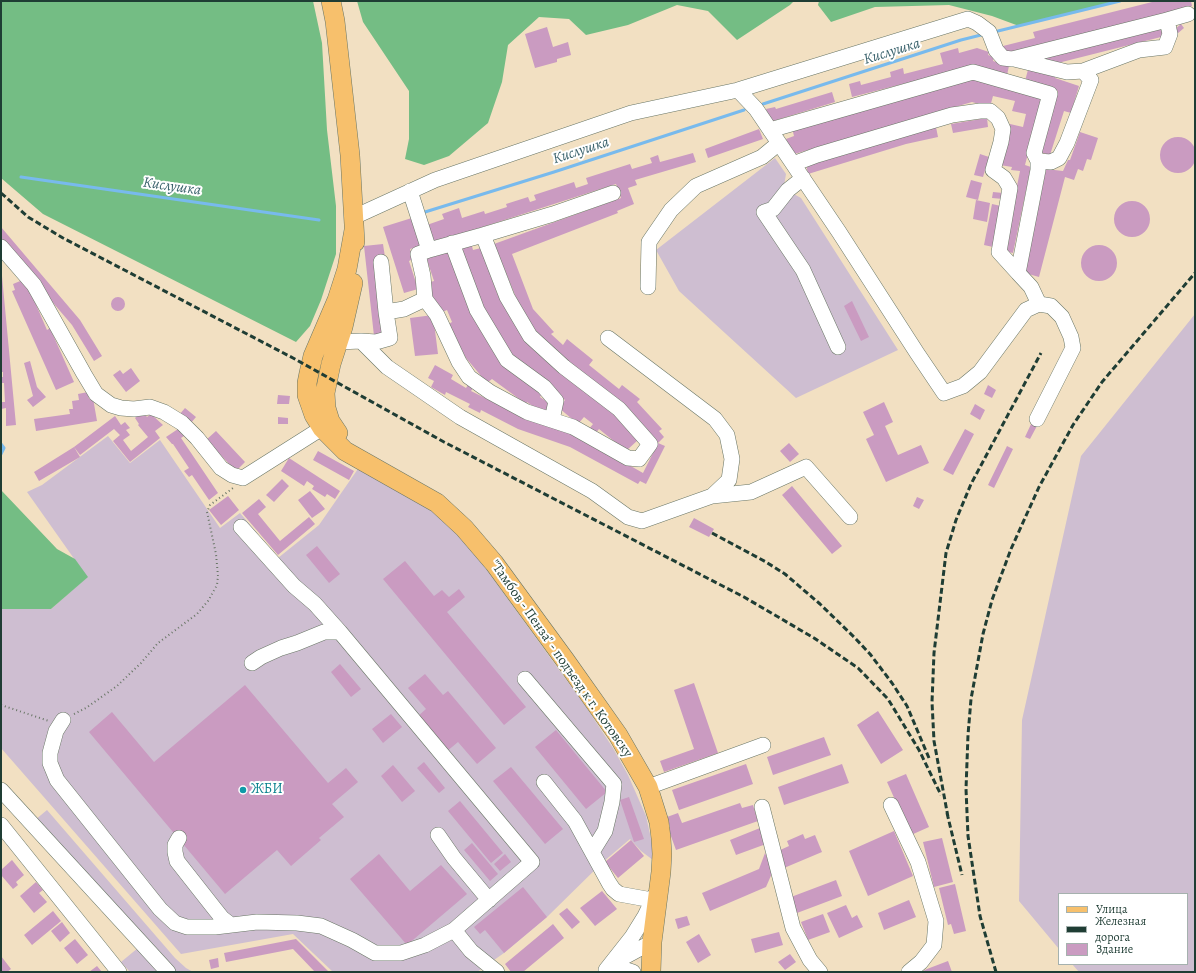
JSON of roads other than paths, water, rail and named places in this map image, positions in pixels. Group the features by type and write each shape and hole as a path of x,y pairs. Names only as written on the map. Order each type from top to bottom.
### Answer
{"main road":[{"name":"\"Тамбов - Пенза\" - подъезд к г. Котовску","path":"331,1 336,21 350,155 355,252 354,276 349,307 330,364 325,394 326,408 330,421 337,432 360,459"},
{"name":"\"Тамбов - Пенза\" - подъезд к г. Котовску","path":"354,224 347,269 337,300 313,356 307,383 307,395 314,415 322,428 345,450 437,503 455,519 494,563 614,729 648,787 659,822 662,838 660,883 652,942 651,972"}],"street":[{"path":"1013,59 1188,14"},
{"path":"354,224 410,191 435,180 631,113 738,90 968,19 977,23 989,32 996,50 1003,58 1067,72 1083,71 1139,50 1164,46 1170,34 1167,20"},
{"path":"1038,161 1051,162 1059,158 1067,143 1091,80 1083,71"},
{"path":"770,130 973,72 1050,94 1034,153 1038,161 1038,170 1018,273"},
{"path":"738,90 756,109 803,178 944,393 963,386 980,372 1026,310 1039,304 1051,306 1062,317 1071,337 1073,348 1037,419"},
{"path":"793,164 817,155 952,115 990,111 998,118 1003,129 993,170 1004,178 1010,188 999,252 1031,287 1039,304"},
{"path":"648,287 649,242 671,210 696,186 762,157 779,143"},
{"path":"803,178 788,190 773,209 764,212 803,270 838,347"},
{"path":"410,191 428,250"},
{"path":"483,235 507,297 530,336 564,367 619,409 650,444 639,459 628,458 573,427 527,412 490,392 469,377 459,362 437,315 425,299 423,276 418,254 553,214 613,193"},
{"path":"452,243 477,310 507,360 544,387 556,401 552,420"},
{"path":"1,247 34,285 96,394 111,405 121,408 134,409 150,407 164,412 182,423 197,438 221,468 232,475 243,478 322,428"},
{"path":"338,342 376,342 390,338 380,262"},
{"path":"386,312 404,308 425,299"},
{"path":"608,338 715,419 727,435 732,459 729,480 712,496"},
{"path":"361,341 387,367 460,417 592,491 628,517 642,521 712,496 751,492 806,467 850,517"},
{"path":"63,720 56,731 50,752 50,763 57,780 160,909 175,923 187,927 214,927 257,922 297,923 321,926 352,940 375,953 400,953 425,945 454,930 532,862 340,632 315,604 294,586 241,527"},
{"path":"252,663 281,648 324,632 340,632"},
{"path":"525,679 614,784 612,802 605,831 592,852"},
{"path":"648,787 763,745"},
{"path":"544,782 574,821 608,883 620,894 652,900"},
{"path":"1,790 168,972"},
{"path":"891,805 918,862 936,921 934,945 921,962 908,972"},
{"path":"762,806 793,928 810,960 820,972"},
{"path":"1,826 119,972"},
{"path":"438,835 454,858 489,900"},
{"path":"178,838 175,845 177,861 222,918 231,925"},
{"path":"604,971 632,937 645,916 660,883"},
{"path":"454,930 471,951 497,972"},
{"path":"604,971 620,958 652,942"},
{"path":"604,971 621,968 633,972"}],"waterway":[{"name":"Кислушка","path":"998,31 1120,1"},
{"name":"Кислушка","path":"763,104 961,40 981,35"},
{"name":"Кислушка","path":"425,212 744,110"},
{"name":"Кислушка","path":"21,177 319,220"},
{"name":"Кислушка","path":"1,444 4,448 1,454"}],"railway":[{"path":"1,193 28,217 63,238 293,358 444,442 744,597 814,638 858,668 888,699 919,750 941,795"},
{"path":"996,972 980,916 968,836 966,789 971,699 983,634 992,600 1011,549 1039,487 1073,425 1102,382 1195,273"},
{"path":"948,817 934,741 932,702 934,653 946,553 956,520 971,484 1041,353"},
{"path":"712,533 785,574 820,604 854,637 870,654 907,706 929,758"},
{"path":"947,813 962,875"}],"place":[{"name":"ЖБИ","path":"243,790"}]}
